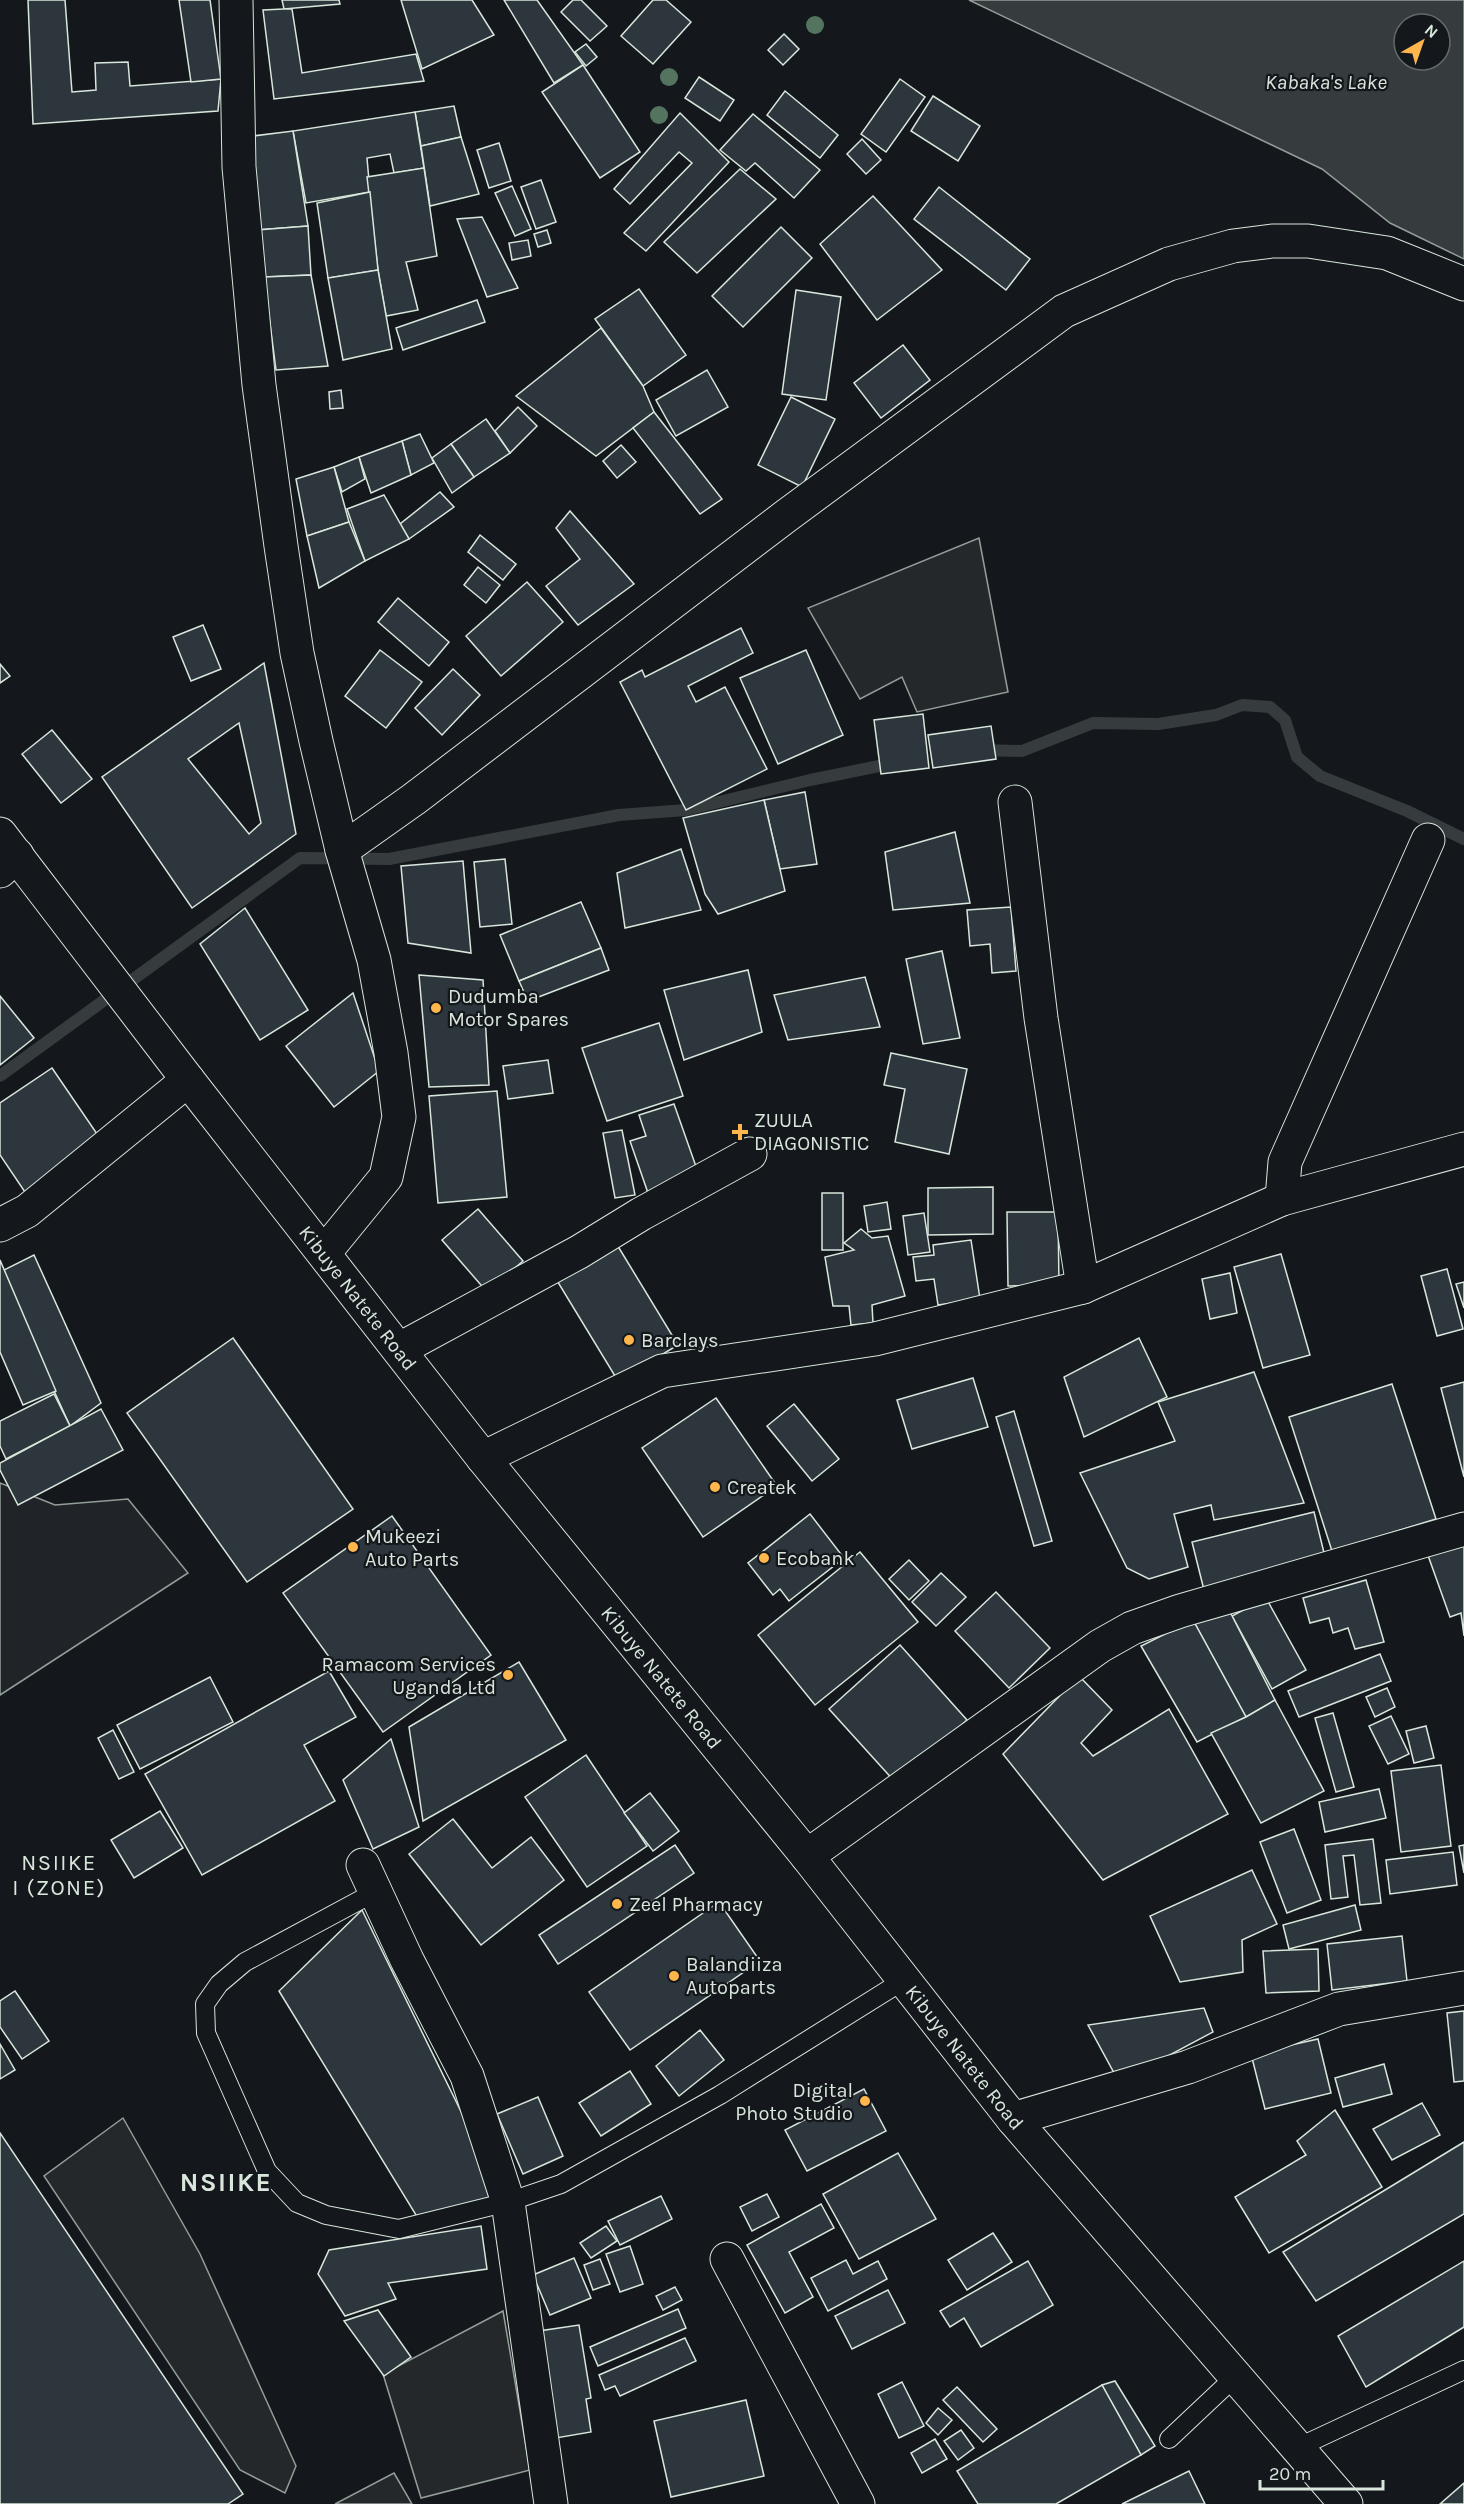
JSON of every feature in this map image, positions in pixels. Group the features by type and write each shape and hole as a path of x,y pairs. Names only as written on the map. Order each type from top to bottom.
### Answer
{"street":[{"path":"236,0 239,167 259,385 297,653 342,850 374,960 391,1053 399,1117 386,1177 324,1252"},
{"path":"342,850 414,799 890,438 1064,311 1169,264 1233,246 1272,241 1308,241 1387,253 1464,284"},
{"path":"1015,802 1041,1018 1083,1287"},
{"path":"1282,1199 1285,1162 1428,840"},
{"name":"Kibuye Natete Road","path":"6,853 324,1252 483,1458 807,1856 1013,2119 1346,2504"},
{"path":"0,1225 27,1211 188,1080"},
{"path":"483,1458 662,1371 875,1340 1083,1287 1282,1199 1464,1149"},
{"path":"400,1349 579,1252 641,1214 750,1154"},
{"path":"807,1856 1100,1646 1132,1628 1180,1611 1464,1528"},
{"path":"369,1879 407,1960 467,2076 508,2202 551,2504"},
{"path":"1013,2119 1188,2067 1339,2010 1464,1988"},
{"path":"726,2259 858,2504"}],"lane":[{"path":"369,1879 245,1962 219,1984 206,2004 206,2033 267,2171 297,2203 326,2216 399,2229 508,2202 561,2184 720,2095 904,1980"},
{"path":"1299,2447 1464,2370"},
{"path":"1169,2439 1237,2376"}],"shaded area":[{"path":"979,538 1008,692 917,712 902,677 860,699 808,608"},
{"path":"0,1483 55,1505 128,1499 188,1573 0,1695"},
{"path":"123,2118 200,2254 296,2466 285,2493 240,2470 44,2176"},
{"path":"503,2311 530,2470 421,2498 383,2374"},
{"path":"394,2473 412,2504 335,2504"}],"water":[{"name":"Kabaka's Lake","path":"969,0 1464,0 1464,259 1390,223 1322,169"}],"building":[{"path":"28,0 65,0 72,92 96,90 95,63 128,62 130,86 221,79 218,111 33,124"},
{"path":"179,0 210,0 221,79 191,82"},
{"path":"282,0 339,0 340,4 284,9"},
{"path":"401,0 472,0 494,35 422,69"},
{"path":"504,0 537,0 583,65 554,83"},
{"path":"573,0 581,0 607,26 590,41 561,12"},
{"path":"653,0 666,0 691,22 653,64 621,36"},
{"path":"292,9 302,73 416,54 424,81 274,99 263,10"},
{"path":"784,34 799,49 783,65 768,50"},
{"path":"586,44 597,57 586,66 575,52"},
{"path":"583,65 640,152 600,178 542,92"},
{"path":"699,77 734,100 720,121 685,98"},
{"path":"900,79 925,97 886,152 861,134"},
{"path":"785,91 838,135 820,158 767,115"},
{"path":"933,96 980,126 958,161 911,131"},
{"path":"454,106 461,137 421,146 415,112"},
{"path":"415,112 424,168 394,173 390,154 367,158 370,192 306,203 293,131"},
{"path":"680,113 729,162 646,251 624,233 692,163 679,152 630,204 614,189"},
{"path":"753,114 820,170 794,198 755,163 746,171 720,150"},
{"path":"293,131 308,226 257,230 245,137"},
{"path":"461,137 479,194 430,206 421,146"},
{"path":"862,139 881,160 866,174 847,154"},
{"path":"499,143 511,181 489,188 477,150"},
{"path":"424,168 437,256 406,262 418,310 386,316 367,177"},
{"path":"740,169 776,199 697,273 664,242"},
{"path":"541,180 556,222 536,229 521,187"},
{"path":"512,186 531,229 515,236 495,193"},
{"path":"939,187 1030,259 1006,290 914,219"},
{"path":"370,192 378,270 328,278 317,203"},
{"path":"873,196 942,270 877,320 820,244"},
{"path":"482,217 518,288 487,297 457,219"},
{"path":"308,226 311,275 264,277 257,230"},
{"path":"781,227 812,258 743,327 712,296"},
{"path":"547,230 551,243 538,247 534,234"},
{"path":"528,240 531,256 512,260 509,243"},
{"path":"378,270 392,349 343,360 328,278"},
{"path":"311,275 328,366 276,370 264,277"},
{"path":"639,289 686,355 643,386 595,319"},
{"path":"796,290 841,297 826,400 782,394"},
{"path":"477,300 485,322 403,350 396,328"},
{"path":"601,328 643,386 654,412 596,456 516,396"},
{"path":"903,345 930,380 881,418 854,383"},
{"path":"707,370 728,407 676,436 656,400"},
{"path":"341,390 343,408 330,409 329,392"},
{"path":"791,397 835,419 802,487 758,465"},
{"path":"518,407 537,426 510,453 495,431"},
{"path":"654,412 722,499 700,514 633,428"},
{"path":"486,419 510,453 474,477 451,444"},
{"path":"420,434 434,463 411,475 402,441"},
{"path":"402,441 411,475 371,493 359,457"},
{"path":"451,444 474,477 452,493 432,458"},
{"path":"621,445 636,462 617,478 603,461"},
{"path":"359,457 365,479 342,492 334,467"},
{"path":"334,467 349,522 307,536 296,479"},
{"path":"440,492 454,507 409,539 400,524"},
{"path":"384,495 409,539 365,561 347,509"},
{"path":"570,511 634,584 578,625 546,586 580,559 556,528"},
{"path":"349,522 365,561 319,588 307,536"},
{"path":"480,535 516,564 503,580 468,552"},
{"path":"478,567 500,585 486,603 464,585"},
{"path":"527,582 563,622 501,676 466,636"},
{"path":"398,598 449,642 429,666 378,622"},
{"path":"203,625 221,669 191,681 173,637"},
{"path":"741,628 753,653 688,686 696,702 725,687 767,769 686,810 620,682 642,670 645,677"},
{"path":"380,650 422,682 386,728 345,696"},
{"path":"806,650 843,735 778,764 740,678"},
{"path":"264,663 296,834 192,908 102,777","holes":["239,723 261,823 249,834 188,759"]},
{"path":"0,664 10,676 0,683"},
{"path":"453,669 480,695 442,735 415,708"},
{"path":"923,714 929,768 881,774 874,720"},
{"path":"991,726 996,759 933,768 928,735"},
{"path":"52,730 92,779 61,803 22,754"},
{"path":"805,792 817,864 780,869 764,800"},
{"path":"764,800 785,891 718,914 705,894 683,818"},
{"path":"955,832 970,903 893,910 885,852"},
{"path":"681,849 701,910 625,928 617,873"},
{"path":"505,859 512,924 480,927 474,862"},
{"path":"463,861 471,953 408,943 401,866"},
{"path":"581,902 601,948 519,981 500,935"},
{"path":"1011,907 1016,971 992,973 990,944 970,946 967,910"},
{"path":"245,908 308,1010 260,1040 200,944"},
{"path":"601,948 609,970 528,1001 519,981"},
{"path":"942,951 960,1038 923,1044 906,959"},
{"path":"748,970 762,1032 684,1060 664,990"},
{"path":"419,975 483,980 489,1085 429,1087"},
{"path":"865,977 880,1027 788,1040 774,995"},
{"path":"353,993 379,1071 334,1107 286,1046"},
{"path":"0,996 34,1038 0,1065"},
{"path":"659,1023 683,1096 607,1121 582,1048"},
{"path":"891,1053 967,1069 949,1154 895,1142 905,1089 884,1085"},
{"path":"548,1060 553,1093 508,1099 503,1066"},
{"path":"52,1068 108,1150 31,1201 0,1155 0,1103"},
{"path":"497,1091 507,1197 438,1203 429,1096"},
{"path":"674,1104 699,1175 648,1193 630,1141 646,1136 639,1115"},
{"path":"622,1130 635,1195 615,1198 603,1133"},
{"path":"993,1187 993,1234 928,1235 928,1188"},
{"path":"822,1193 843,1193 843,1250 822,1250"},
{"path":"887,1202 891,1229 868,1232 864,1206"},
{"path":"478,1209 523,1261 487,1292 442,1240"},
{"path":"1007,1212 1058,1212 1059,1285 1008,1286"},
{"path":"924,1213 930,1252 908,1255 903,1216"},
{"path":"861,1229 872,1238 888,1236 905,1296 872,1305 873,1323 851,1325 849,1306 833,1306 825,1257 854,1250 844,1243"},
{"path":"971,1240 980,1299 938,1305 934,1279 916,1281 913,1257 934,1255 933,1245"},
{"path":"616,1243 678,1345 618,1381 556,1279"},
{"path":"1281,1254 1310,1355 1263,1368 1234,1267"},
{"path":"34,1255 101,1403 70,1426 0,1272"},
{"path":"0,1260 56,1391 23,1405 0,1352"},
{"path":"1447,1269 1463,1329 1437,1336 1421,1276"},
{"path":"1230,1273 1237,1313 1210,1319 1202,1279"},
{"path":"1464,1282 1464,1308 1456,1284"},
{"path":"233,1338 353,1509 247,1582 127,1413"},
{"path":"1139,1338 1167,1397 1084,1437 1064,1377"},
{"path":"1254,1372 1304,1503 1214,1520 1211,1505 1174,1514 1188,1567 1149,1579 1127,1568 1080,1473 1175,1441 1158,1402"},
{"path":"973,1378 988,1427 912,1449 897,1400"},
{"path":"1464,1382 1464,1477 1441,1388"},
{"path":"1392,1384 1436,1519 1332,1551 1289,1417"},
{"path":"54,1394 70,1426 6,1459 0,1446 0,1421"},
{"path":"716,1398 777,1486 703,1537 642,1448"},
{"path":"794,1404 839,1459 812,1481 767,1426"},
{"path":"101,1409 123,1450 18,1505 0,1470 0,1463"},
{"path":"1014,1411 1052,1541 1034,1546 996,1417"},
{"path":"1314,1512 1327,1565 1205,1594 1192,1542"},
{"path":"810,1514 844,1558 789,1601 780,1589 773,1595 748,1563"},
{"path":"392,1516 491,1655 383,1732 283,1593"},
{"path":"1464,1539 1464,1636 1461,1613 1450,1617 1425,1547"},
{"path":"860,1552 918,1622 815,1705 758,1635"},
{"path":"909,1560 929,1581 909,1600 889,1579"},
{"path":"941,1573 966,1597 936,1626 912,1602"},
{"path":"1366,1580 1384,1642 1355,1649 1348,1628 1333,1633 1329,1618 1310,1623 1303,1598"},
{"path":"996,1592 1050,1648 1009,1688 955,1631"},
{"path":"1266,1598 1306,1670 1272,1689 1232,1616"},
{"path":"1226,1604 1275,1700 1246,1717 1193,1620"},
{"path":"1193,1620 1246,1717 1197,1742 1141,1646"},
{"path":"900,1645 967,1720 896,1783 829,1709"},
{"path":"1380,1654 1391,1681 1299,1717 1288,1691"},
{"path":"519,1662 566,1740 423,1821 409,1727"},
{"path":"329,1671 356,1717 304,1745 335,1801 202,1875 145,1774"},
{"path":"1079,1676 1112,1710 1081,1743 1093,1756 1169,1709 1228,1814 1103,1880 1003,1754"},
{"path":"210,1677 233,1722 140,1769 117,1725"},
{"path":"1387,1688 1395,1707 1375,1717 1366,1697"},
{"path":"1275,1700 1324,1791 1261,1823 1211,1733 1246,1717"},
{"path":"1333,1713 1354,1787 1336,1792 1315,1718"},
{"path":"1391,1716 1409,1754 1388,1764 1369,1726"},
{"path":"1426,1726 1434,1758 1414,1763 1406,1731"},
{"path":"113,1730 134,1772 119,1779 98,1738"},
{"path":"391,1739 419,1827 373,1849 343,1780"},
{"path":"586,1755 647,1846 587,1887 525,1797"},
{"path":"1441,1765 1451,1846 1401,1852 1391,1771"},
{"path":"1379,1789 1386,1818 1325,1832 1319,1802"},
{"path":"650,1793 679,1831 653,1851 624,1813"},
{"path":"160,1811 183,1848 134,1878 111,1840"},
{"path":"453,1819 492,1868 531,1837 564,1880 481,1945 409,1854"},
{"path":"1294,1829 1321,1900 1287,1913 1260,1842"},
{"path":"1373,1839 1381,1903 1360,1905 1354,1855 1343,1856 1348,1897 1331,1899 1325,1845"},
{"name":"Zeel Pharmacy","path":"675,1845 694,1873 558,1964 539,1935"},
{"path":"1464,1845 1464,1873 1459,1846"},
{"path":"1453,1852 1457,1885 1390,1894 1386,1860"},
{"path":"1252,1870 1277,1924 1242,1940 1243,1972 1180,1982 1150,1916"},
{"name":"Balandiiza Autoparts","path":"719,1902 760,1961 630,2050 589,1992"},
{"path":"1355,1905 1361,1930 1289,1949 1283,1925"},
{"path":"362,1910 503,2197 419,2220 279,1991"},
{"path":"1402,1936 1407,1981 1332,1990 1327,1944"},
{"path":"1318,1949 1319,1991 1266,1993 1263,1951"},
{"path":"15,1991 49,2041 22,2059 0,2027 0,2001"},
{"path":"1204,2008 1213,2032 1119,2082 1088,2025"},
{"path":"1464,2011 1464,2081 1454,2082 1447,2013"},
{"path":"700,2030 724,2060 679,2096 656,2066"},
{"path":"1318,2039 1331,2093 1265,2109 1251,2054"},
{"path":"0,2044 15,2070 0,2079"},
{"path":"1384,2064 1392,2094 1343,2107 1335,2078"},
{"path":"630,2071 651,2104 601,2136 579,2103"},
{"path":"864,2089 886,2131 807,2171 785,2130"},
{"path":"538,2097 563,2156 523,2174 497,2114"},
{"path":"1422,2103 1440,2135 1392,2160 1373,2129"},
{"path":"1335,2110 1382,2187 1269,2253 1235,2197 1306,2155 1297,2141"},
{"path":"0,2133 243,2494 228,2504 0,2504"},
{"path":"1464,2142 1464,2214 1316,2301 1283,2252"},
{"path":"898,2153 936,2219 859,2259 823,2194"},
{"path":"767,2194 779,2217 752,2231 740,2207"},
{"path":"661,2196 672,2219 620,2245 608,2221"},
{"path":"821,2204 834,2228 789,2252 813,2297 785,2313 747,2245"},
{"path":"481,2226 487,2269 388,2283 396,2299 345,2316 318,2274 329,2250"},
{"path":"606,2226 617,2241 591,2258 580,2243"},
{"path":"993,2233 1012,2262 967,2290 948,2260"},
{"path":"630,2246 643,2284 620,2292 606,2254"},
{"path":"574,2258 591,2298 550,2315 533,2275"},
{"path":"600,2259 610,2284 593,2290 584,2265"},
{"path":"846,2260 853,2274 878,2261 887,2279 828,2311 811,2278"},
{"path":"1028,2261 1053,2305 981,2347 964,2318 950,2327 940,2311"},
{"path":"1464,2261 1464,2327 1366,2387 1338,2336"},
{"path":"675,2287 682,2300 663,2310 656,2296"},
{"path":"888,2290 905,2323 852,2349 835,2316"},
{"path":"678,2309 686,2328 598,2366 590,2347"},
{"path":"378,2310 411,2357 384,2376 344,2321"},
{"path":"579,2325 591,2398 586,2399 591,2432 556,2438 539,2331"},
{"path":"685,2338 696,2361 620,2396 615,2386 605,2390 599,2375"},
{"path":"1115,2381 1155,2446 1141,2455 1102,2385"},
{"path":"902,2382 924,2426 899,2438 878,2394"},
{"path":"1102,2385 1141,2455 1056,2504 978,2504 957,2471"},
{"path":"957,2387 997,2429 983,2442 943,2400"},
{"path":"746,2400 764,2476 671,2497 654,2421"},
{"path":"938,2408 952,2420 938,2435 926,2423"},
{"path":"961,2430 974,2448 958,2460 944,2441"},
{"path":"935,2439 947,2459 922,2473 911,2453"},
{"path":"1189,2471 1205,2504 1122,2504"},
{"path":"1464,2483 1464,2504 1440,2504"}],"waterway":[{"path":"979,750 1022,751 1093,723 1158,724 1216,715 1242,705 1270,707 1285,720 1297,757 1320,776 1407,811 1464,839"},
{"path":"0,1076 300,858 389,859 619,815 686,810 810,780 894,763"}],"place":[{"name":"Dudumba Motor Spares","path":"436,1008"},
{"name":"ZUULA DIAGONISTIC","path":"740,1132"},
{"name":"Barclays","path":"629,1340"},
{"name":"Createk","path":"715,1487"},
{"name":"Mukeezi Auto Parts","path":"353,1547"},
{"name":"Ecobank","path":"764,1558"},
{"name":"Ramacom Services Uganda Ltd","path":"508,1675"},
{"name":"Zeel Pharmacy","path":"617,1904"},
{"name":"Balandiiza Autoparts","path":"674,1976"},
{"name":"Digital Photo Studio","path":"865,2101"}],"district":[{"name":"NSIIKE I (ZONE)","path":"59,1874"},
{"name":"NSIIKE","path":"226,2182"}]}
